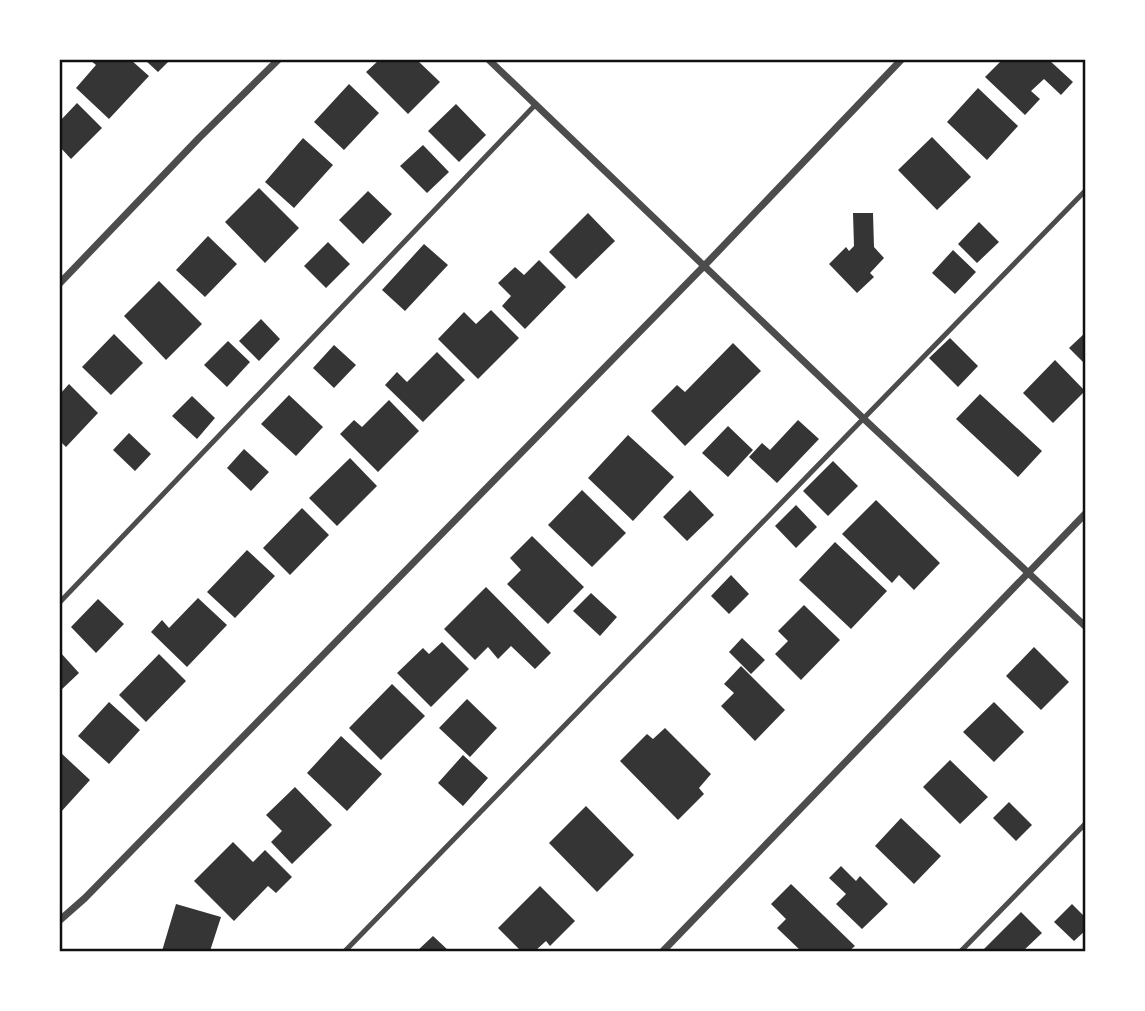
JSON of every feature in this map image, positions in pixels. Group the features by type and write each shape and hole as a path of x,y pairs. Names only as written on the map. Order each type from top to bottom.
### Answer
{"street":[{"path":"60,283 278,60"},
{"path":"489,60 864,419 1086,626"},
{"path":"60,920 85,898 705,265 901,60"},
{"path":"663,951 1086,513"}],"lane":[{"path":"60,602 536,104"},
{"path":"345,951 1086,190"},
{"path":"961,951 1086,823"}],"building":[{"path":"90,60 131,60 149,76 109,119 76,88 96,65"},
{"path":"145,60 170,60 158,72"},
{"path":"379,60 417,60 440,82 408,114 366,72"},
{"path":"1002,60 1049,60 1073,82 1061,95 1044,79 1031,91 1040,99 1025,115 985,77"},
{"path":"349,84 379,113 344,150 314,122"},
{"path":"978,88 1018,126 987,160 947,122"},
{"path":"77,103 102,128 71,159 60,147 60,121"},
{"path":"456,104 486,135 459,162 428,131"},
{"path":"932,137 971,177 937,210 898,170"},
{"path":"303,138 333,165 294,208 265,182"},
{"path":"423,145 449,172 427,193 400,166"},
{"path":"259,188 299,228 265,263 225,222"},
{"path":"368,191 392,214 363,244 339,220"},
{"path":"588,213 615,241 576,279 549,252"},
{"path":"853,213 873,213 874,247 884,258 870,273 874,277 857,293 829,264 846,247 849,251 854,246"},
{"path":"979,222 999,242 977,263 958,244"},
{"path":"208,236 237,264 205,297 176,270"},
{"path":"328,242 350,264 326,288 304,266"},
{"path":"424,244 448,265 405,311 382,290"},
{"path":"953,250 976,272 955,294 932,273"},
{"path":"539,260 566,287 525,329 502,306 511,296 498,283 515,267 524,275"},
{"path":"159,281 202,324 166,360 124,316"},
{"path":"491,310 519,338 478,379 438,339 464,312 476,324"},
{"path":"261,319 280,339 259,361 239,341"},
{"path":"1086,332 1086,365 1069,348"},
{"path":"114,334 143,363 111,395 82,367"},
{"path":"950,338 978,366 958,387 929,358"},
{"path":"228,341 250,362 227,387 204,365"},
{"path":"733,343 761,371 685,446 651,411 677,385 685,392"},
{"path":"334,345 356,365 334,388 313,368"},
{"path":"437,352 465,380 423,422 385,385 397,372 407,382"},
{"path":"1055,360 1085,391 1053,423 1023,393"},
{"path":"69,384 98,413 66,447 60,441 60,394"},
{"path":"980,394 1042,451 1018,477 956,419"},
{"path":"289,395 323,427 296,456 261,424"},
{"path":"192,396 215,418 197,439 172,416"},
{"path":"389,400 419,431 378,472 340,434 354,420 362,427"},
{"path":"798,420 819,439 777,483 749,457 762,443 770,450"},
{"path":"728,426 753,450 728,477 702,453"},
{"path":"129,433 151,454 135,471 113,450"},
{"path":"628,435 674,477 633,521 588,478"},
{"path":"244,449 269,472 251,491 227,468"},
{"path":"350,458 377,486 337,526 309,498"},
{"path":"833,461 858,486 828,516 803,491"},
{"path":"582,490 626,533 592,567 548,525"},
{"path":"690,490 714,515 687,541 663,517"},
{"path":"876,500 940,563 914,590 899,575 892,583 842,534"},
{"path":"796,505 817,527 796,548 775,526"},
{"path":"302,508 329,535 290,575 263,548"},
{"path":"532,536 584,587 548,624 507,584 521,570 510,558"},
{"path":"835,542 887,591 851,629 799,580"},
{"path":"247,550 275,576 235,618 207,592"},
{"path":"731,575 749,594 729,614 711,596"},
{"path":"486,587 551,653 535,669 511,646 498,659 488,647 475,660 444,629"},
{"path":"591,593 617,617 600,636 573,611"},
{"path":"198,598 227,625 187,667 151,632 162,620 169,628"},
{"path":"98,599 124,624 96,653 71,627"},
{"path":"804,605 840,640 801,680 775,654 788,641 778,631"},
{"path":"742,638 765,660 751,674 729,652"},
{"path":"442,642 469,669 431,707 397,673 423,648 429,654"},
{"path":"1034,647 1069,682 1041,710 1006,676"},
{"path":"60,652 79,673 60,691"},
{"path":"159,654 186,681 146,722 119,695"},
{"path":"741,666 785,710 755,741 721,706 734,693 724,684"},
{"path":"392,684 425,716 381,760 349,728"},
{"path":"467,699 497,728 470,757 439,728"},
{"path":"109,702 140,730 109,764 78,736"},
{"path":"994,702 1024,732 994,762 963,732"},
{"path":"665,728 711,774 699,788 704,794 678,820 620,761 647,734 653,739"},
{"path":"341,736 382,774 347,811 307,773"},
{"path":"61,753 90,780 60,813 60,755"},
{"path":"463,755 488,778 463,806 438,783"},
{"path":"950,760 988,797 960,824 923,787"},
{"path":"295,787 332,825 292,864 271,842 282,831 266,815"},
{"path":"1009,802 1032,825 1016,841 993,818"},
{"path":"586,806 634,855 597,892 549,843"},
{"path":"901,818 941,856 914,884 875,846"},
{"path":"233,842 253,862 265,850 292,877 276,893 268,886 234,921 194,881"},
{"path":"841,866 856,881 860,876 888,904 862,929 836,904 846,894 829,878"},
{"path":"791,884 855,946 849,951 801,951 777,928 786,919 771,904"},
{"path":"540,886 575,921 550,946 546,941 535,951 521,951 498,928"},
{"path":"176,904 221,917 210,951 162,951"},
{"path":"1072,904 1086,918 1086,930 1074,941 1054,922"},
{"path":"1021,912 1042,933 1023,951 982,951"},
{"path":"433,936 449,951 417,951"}]}
